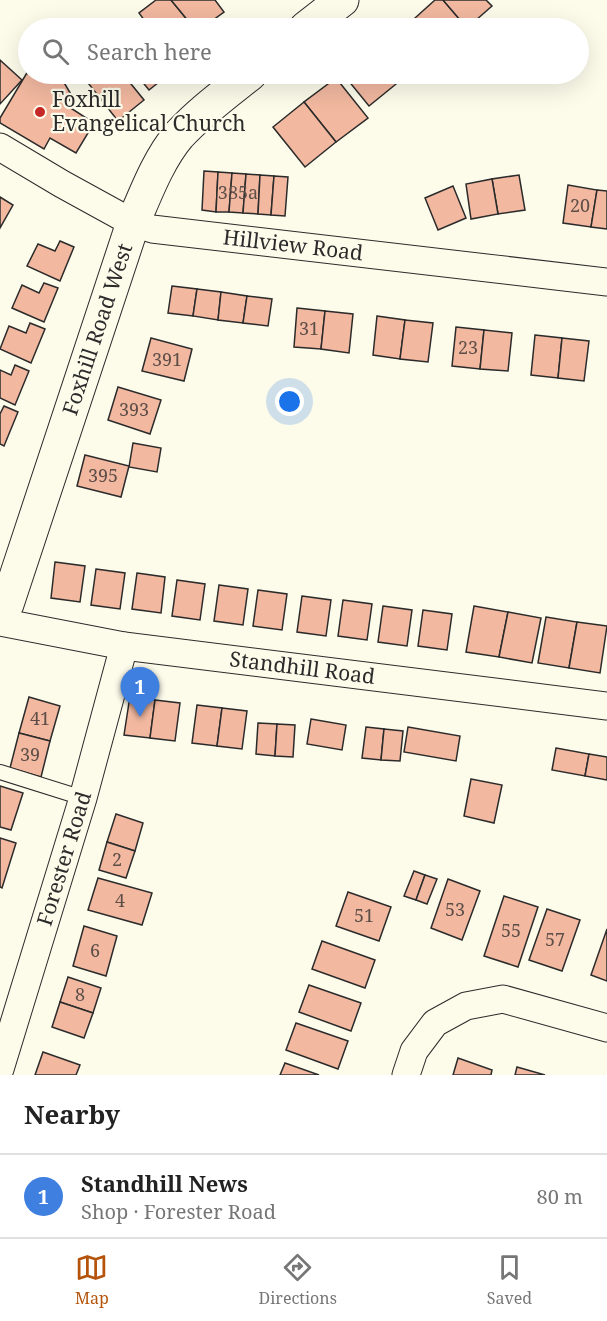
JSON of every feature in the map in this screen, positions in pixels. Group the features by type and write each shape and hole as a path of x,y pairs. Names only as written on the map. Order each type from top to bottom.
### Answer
{"street":[{"path":"319,18 342,0"},
{"name":"Foxhill Road West","path":"0,617 7,604 134,223 155,173 178,136 238,84"},
{"name":"Hillview Road","path":"0,147 134,223 152,229 607,282"},
{"name":"Standhill Road","path":"0,622 124,646 607,706"},
{"name":"Forester Road","path":"0,1069 83,798 124,646"},
{"path":"406,1075 414,1051 435,1023 466,1006 503,999 607,1028"}],"lane":[{"path":"0,772 83,798"}],"building":[{"path":"156,0 171,0 186,18 143,18 139,13"},
{"path":"171,0 215,0 224,12 216,18 186,18"},
{"path":"435,0 443,0 458,18 415,18"},
{"path":"443,0 486,0 492,6 478,18 458,18"},
{"path":"0,60 18,76 18,84 0,104"},
{"name":"Foxhill Evangelical Church","path":"20,84 65,84 72,96 66,105 94,123 76,153 50,138 44,149 0,123 0,118"},
{"path":"89,84 131,84 144,100 118,121"},
{"path":"144,84 156,84 149,90"},
{"path":"328,84 341,84 368,118 336,142 304,102"},
{"path":"351,84 396,84 369,106"},
{"path":"304,102 336,142 305,167 273,127"},
{"path":"204,171 218,172 216,212 202,210"},
{"path":"218,172 232,173 229,212 216,212"},
{"path":"232,173 246,174 243,213 229,212"},
{"path":"246,174 260,175 258,214 243,213"},
{"path":"260,175 274,176 271,215 258,214"},
{"path":"519,175 525,210 498,214 492,179"},
{"path":"274,176 288,177 285,216 271,215"},
{"path":"492,179 498,214 471,219 466,184"},
{"path":"568,185 597,190 591,227 563,223"},
{"path":"453,186 466,218 438,230 425,198"},
{"path":"597,190 607,191 607,229 591,227"},
{"path":"0,197 13,205 0,228"},
{"path":"60,241 74,247 60,281 27,266 38,244 55,251"},
{"path":"44,283 58,288 44,322 12,308 22,285 39,293"},
{"path":"172,286 197,289 193,316 168,313"},
{"path":"197,289 221,292 218,320 193,316"},
{"path":"221,292 247,296 243,323 218,320"},
{"path":"247,296 272,299 268,326 243,323"},
{"path":"297,308 325,311 321,349 294,347"},
{"path":"325,311 353,314 349,353 321,349"},
{"path":"377,316 405,320 400,359 373,355"},
{"path":"405,320 433,323 428,362 400,359"},
{"path":"30,323 45,329 31,363 0,349 9,326 26,333"},
{"path":"456,327 484,330 480,369 452,366"},
{"path":"484,330 512,333 508,371 480,369"},
{"path":"535,335 562,338 558,378 531,375"},
{"path":"151,338 192,349 184,381 142,371"},
{"path":"562,338 589,341 584,381 558,378"},
{"path":"15,365 29,371 15,405 0,398 0,370 11,375"},
{"path":"118,387 161,400 150,434 108,420"},
{"path":"4,406 18,412 4,446 0,444 0,414"},
{"path":"133,443 161,448 157,472 129,467"},
{"path":"85,455 129,466 121,497 77,486"},
{"path":"55,562 85,566 80,602 51,598"},
{"path":"96,569 125,573 120,609 91,605"},
{"path":"137,573 165,577 161,613 132,609"},
{"path":"177,580 205,584 200,620 172,616"},
{"path":"219,585 248,589 243,625 214,621"},
{"path":"258,590 287,594 282,630 253,626"},
{"path":"302,596 331,600 326,636 297,632"},
{"path":"343,600 372,604 367,640 338,636"},
{"path":"383,606 412,610 407,646 378,642"},
{"path":"474,606 508,612 499,657 466,652"},
{"path":"423,610 452,614 447,650 418,646"},
{"path":"508,612 541,618 532,663 499,657"},
{"path":"546,617 577,622 569,668 538,663"},
{"path":"577,622 607,626 600,673 569,668"},
{"path":"130,696 155,700 150,738 124,735"},
{"path":"29,697 60,706 50,741 19,733"},
{"path":"155,700 180,703 175,741 150,738"},
{"path":"197,705 222,708 217,746 192,743"},
{"path":"222,708 247,711 242,749 217,746"},
{"path":"311,719 346,725 342,750 307,744"},
{"path":"258,723 277,724 275,756 256,754"},
{"path":"277,724 295,725 293,757 275,756"},
{"path":"366,727 384,729 381,760 362,758"},
{"path":"408,727 460,736 456,761 404,752"},
{"path":"384,729 403,731 400,761 381,760"},
{"path":"19,733 50,741 41,777 10,768"},
{"path":"556,748 589,754 585,776 552,770"},
{"path":"589,754 607,757 607,780 585,776"},
{"path":"471,779 502,785 494,823 464,816"},
{"path":"0,786 23,793 11,830 0,827"},
{"path":"116,814 143,823 135,851 107,842"},
{"path":"0,838 16,843 2,888 0,887"},
{"path":"107,842 135,851 126,878 99,870"},
{"path":"414,871 425,875 416,900 404,896"},
{"path":"425,875 437,879 427,904 416,900"},
{"path":"98,878 152,893 142,925 88,910"},
{"path":"448,879 480,891 462,940 431,928"},
{"path":"348,892 391,907 379,941 336,926"},
{"path":"504,896 538,907 518,967 484,956"},
{"path":"547,909 580,920 562,971 529,960"},
{"path":"84,926 117,936 106,976 73,966"},
{"path":"607,929 607,981 591,975"},
{"path":"322,941 375,960 365,988 312,969"},
{"path":"68,977 101,988 93,1013 60,1002"},
{"path":"309,985 361,1003 351,1031 299,1012"},
{"path":"60,1002 93,1013 84,1038 52,1027"},
{"path":"296,1023 348,1041 338,1069 286,1050"},
{"path":"43,1052 80,1065 76,1075 35,1075"},
{"path":"458,1058 492,1070 491,1075 453,1075"},
{"path":"285,1063 319,1075 280,1075"},
{"path":"517,1067 545,1075 515,1075"}],"place":[{"name":"Foxhill Evangelical Church","path":"40,112"},
{"name":"Standhill News","path":"140,717"}]}
